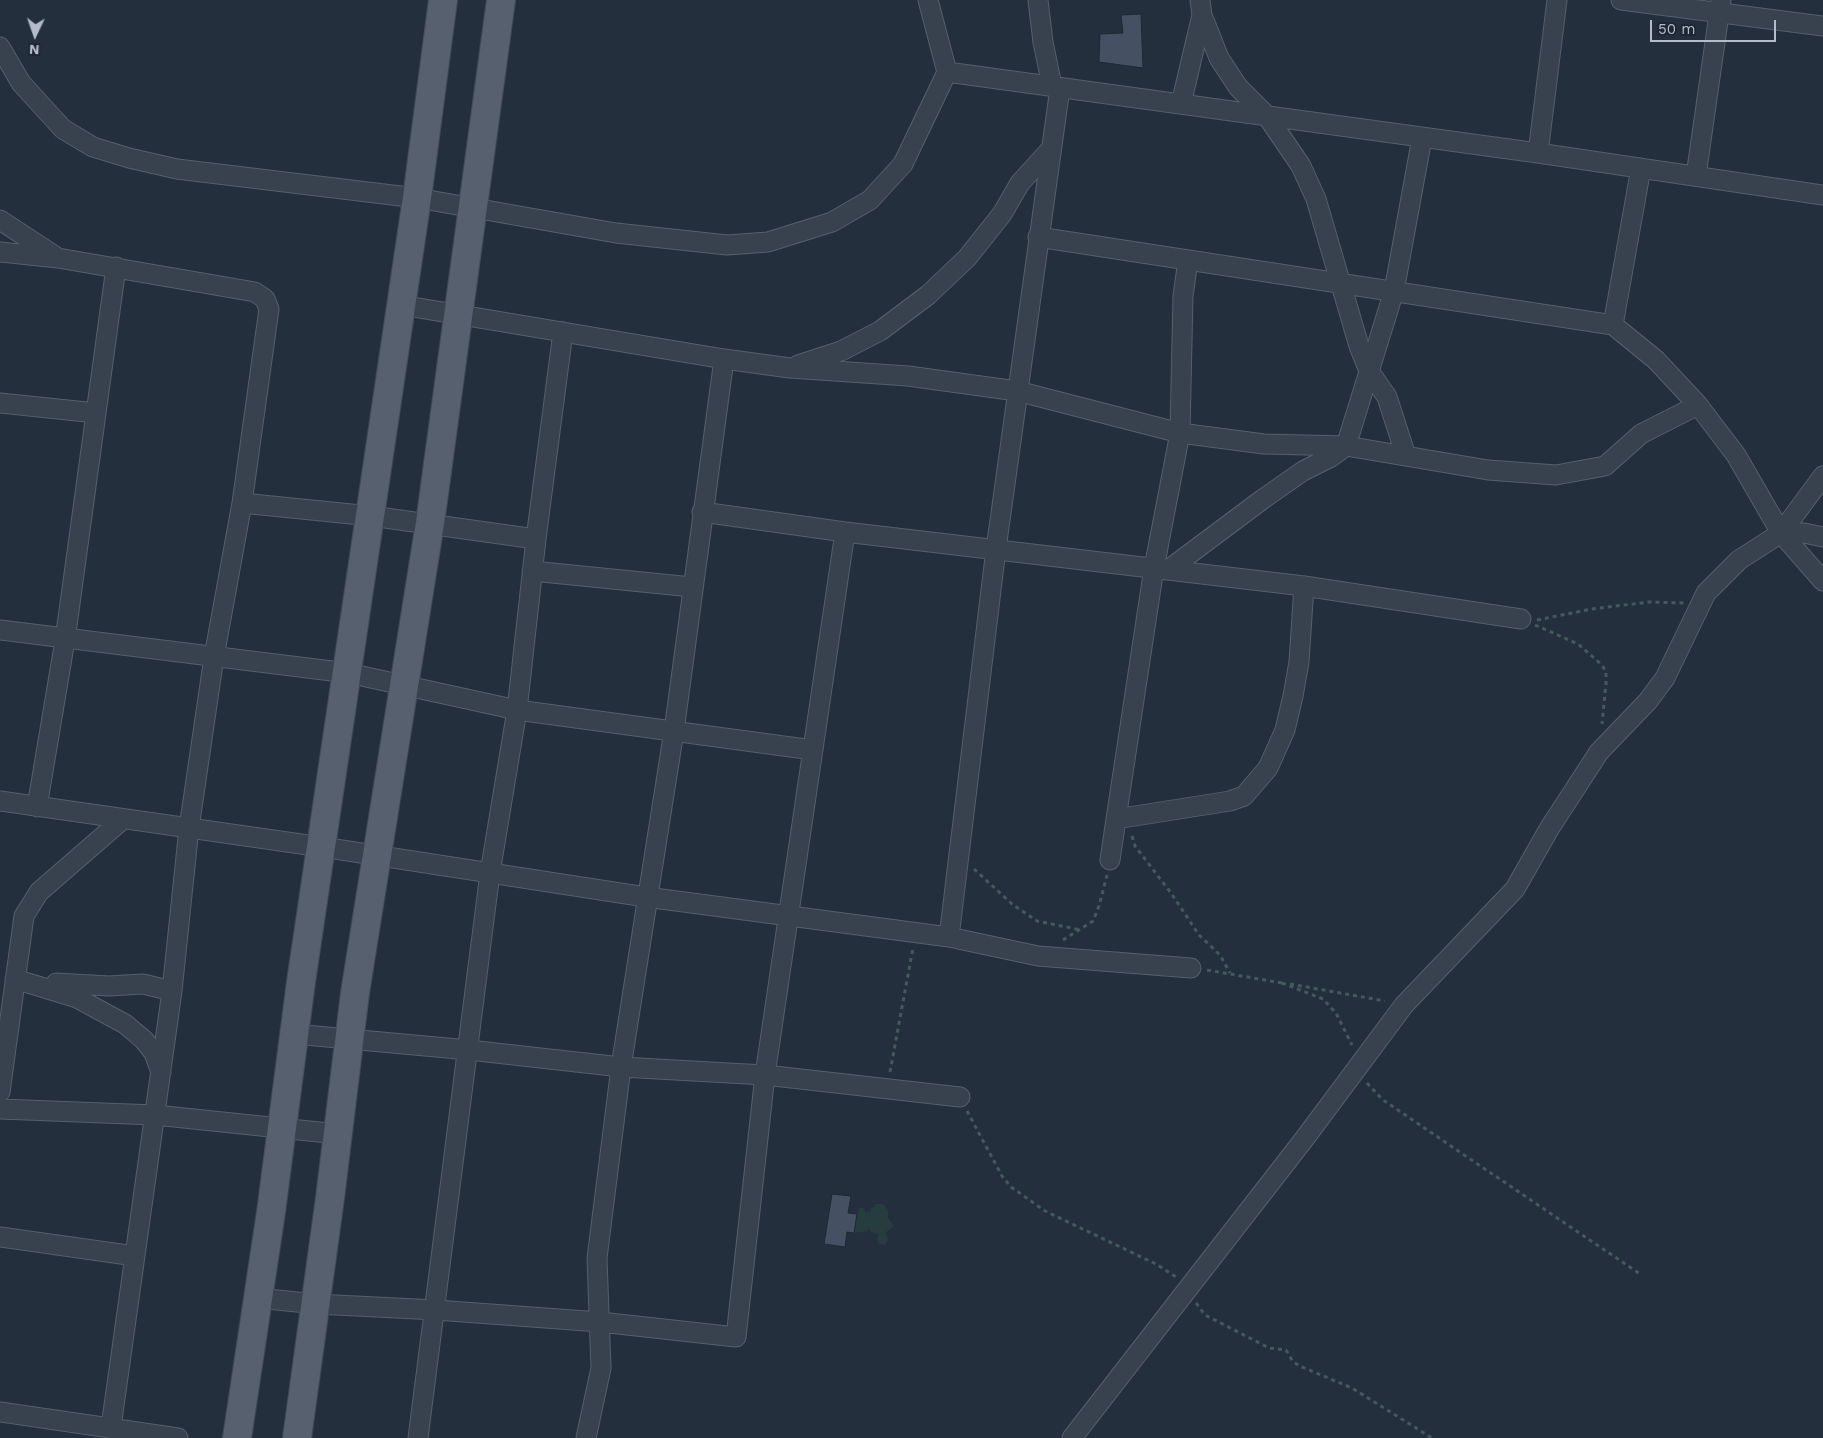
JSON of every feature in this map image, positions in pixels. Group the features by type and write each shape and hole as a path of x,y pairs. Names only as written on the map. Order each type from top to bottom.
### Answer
{"main road":[{"path":"237,1438 294,1034 402,305 443,0"},
{"path":"297,1438 349,1040 376,855 430,523 501,0"}],"street":[{"path":"0,47 21,83 63,129 93,147 129,158 177,169 417,198 616,233 727,245 768,242 832,222 870,200 903,164 947,72 928,0"},
{"path":"949,937 996,549 1051,149 1056,87 1043,42 1038,0"},
{"path":"1538,153 1557,0"},
{"path":"1620,0 1721,6 1823,26"},
{"path":"1696,176 1721,6"},
{"path":"1181,104 1201,7"},
{"path":"1201,7 1219,58 1238,87 1267,116 1302,166 1316,199 1339,283 1359,346 1370,370 1387,396 1406,456"},
{"path":"947,72 1538,153 1823,195"},
{"path":"1161,569 1303,471 1331,457 1346,446 1394,291 1422,138"},
{"path":"790,368 841,351 880,331 928,295 967,258 1002,214 1020,183 1051,149"},
{"path":"1614,324 1641,168"},
{"path":"0,220 58,258"},
{"path":"1038,237 1614,324 1656,360 1698,405 1736,456 1781,533 1823,581"},
{"path":"0,252 116,267 255,292 265,299 269,309 242,503 214,657 189,828 172,991 110,1427"},
{"path":"1110,860 1123,818 1180,433 1182,296 1188,260"},
{"path":"37,806 65,640 116,267"},
{"path":"402,305 724,359 790,368 908,376 1017,391 1180,433 1264,444 1346,446 1488,470 1556,475 1605,466 1641,434 1698,405"},
{"path":"418,1438 436,1310 490,873 517,710 536,538 563,332"},
{"path":"586,1438 601,1368 597,1258 621,1068 646,897 674,731 724,359"},
{"path":"0,403 96,413"},
{"path":"1072,1438 1206,1268 1404,1005 1515,889 1549,829 1599,752 1648,701 1666,678 1706,593 1739,560 1781,533 1823,476"},
{"path":"242,503 430,523 536,538"},
{"path":"702,512 844,532 1304,586 1521,619"},
{"path":"258,1298 316,1304 436,1310 600,1322 736,1337 766,1075 844,532"},
{"path":"1781,533 1804,533 1823,537"},
{"path":"532,571 692,586"},
{"path":"1123,818 1230,801 1244,796 1268,768 1285,730 1293,696 1299,662 1304,586"},
{"path":"0,630 65,640 348,673 517,710 813,750"},
{"path":"0,801 322,846 646,897 949,937 1038,956 1191,968"},
{"path":"0,1092 8,977 24,916 39,892 124,819"},
{"path":"8,977 73,985 109,986 143,984 172,991"},
{"path":"8,977 77,998 126,1024 144,1040 154,1053 161,1073"},
{"path":"294,1034 469,1050 621,1068 766,1075 960,1097"},
{"path":"0,1109 155,1115 338,1134"},
{"path":"0,1237 135,1256"},
{"path":"0,1412 178,1438"}],"path":[{"path":"1521,619 1542,620 1592,609 1649,602 1681,603 1703,600"},
{"path":"1521,619 1578,644 1602,665 1606,672 1606,690 1599,752"},
{"path":"1123,818 1135,846 1171,893 1199,935 1220,956 1230,973"},
{"path":"959,860 978,871 1012,904 1037,921 1081,930"},
{"path":"1038,956 1088,926 1096,916 1110,860"},
{"path":"887,1088 906,994 915,933"},
{"path":"1191,968 1230,973 1404,1005"},
{"path":"1282,983 1323,999 1336,1013 1360,1063 1365,1082 1382,1100 1640,1274"}],"green space":[{"path":"876,1204 883,1204 888,1210 888,1218 894,1226 885,1233 889,1239 885,1245 878,1244 877,1239 879,1235 871,1232 869,1228 867,1231 854,1233 859,1208 863,1208 866,1212 871,1211 871,1208 875,1207"}],"building":[{"path":"1141,14 1143,68 1099,62 1100,34 1123,33 1121,15"},
{"path":"832,1194 851,1196 848,1213 857,1214 854,1233 847,1232 845,1247 824,1244"}]}
